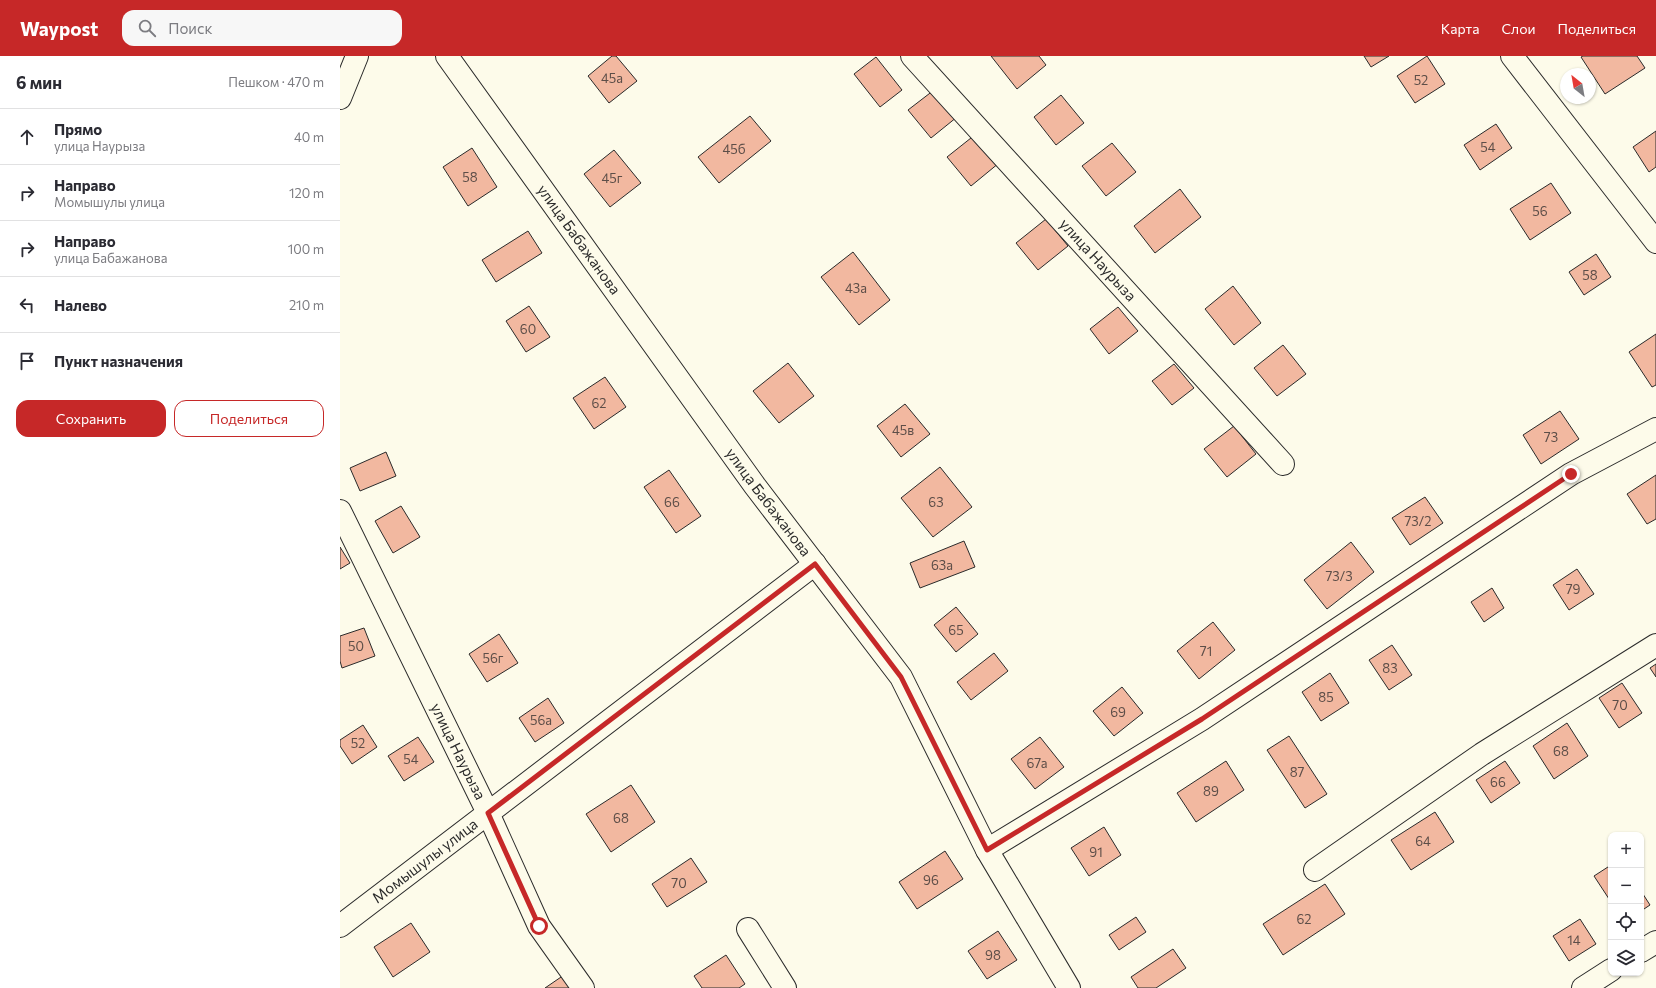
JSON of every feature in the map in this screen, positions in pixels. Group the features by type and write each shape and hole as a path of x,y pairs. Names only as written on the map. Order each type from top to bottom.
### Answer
{"street":[{"path":"340,98 357,56"},
{"name":"улица Бабажанова","path":"447,56 755,486 901,677 987,850 1069,988"},
{"name":"улица Наурыза","path":"912,56 1283,464"},
{"path":"1512,56 1656,242"},
{"path":"987,850 1202,719 1571,474 1656,428"},
{"name":"улица Наурыза","path":"340,511 488,813 539,926 583,988"},
{"name":"Момышулы улица","path":"340,926 815,564"},
{"path":"1315,870 1482,754 1656,645"},
{"path":"748,929 785,988"},
{"path":"1644,949 1656,942"},
{"path":"1583,988 1608,972"}],"building":[{"path":"612,56 616,56 637,81 609,103 588,76"},
{"path":"991,56 1039,56 1046,65 1017,89"},
{"path":"1364,56 1389,56 1371,67"},
{"path":"1427,56 1445,84 1415,103 1397,76"},
{"path":"1637,56 1645,68 1605,94 1596,80 1596,68 1588,68 1581,57"},
{"path":"876,57 902,90 880,107 854,74"},
{"path":"934,90 957,117 931,138 908,110"},
{"path":"1061,95 1084,123 1056,145 1034,117"},
{"path":"750,116 771,141 719,183 698,157"},
{"path":"1496,124 1512,148 1480,170 1464,145"},
{"path":"1656,131 1656,167 1649,172 1633,147"},
{"path":"976,134 999,163 971,186 947,157"},
{"path":"1112,143 1136,172 1106,196 1082,166"},
{"path":"472,148 497,187 468,206 443,167"},
{"path":"614,150 641,183 610,207 584,174"},
{"path":"1551,183 1571,213 1530,240 1510,209"},
{"path":"1180,189 1201,217 1155,253 1134,226"},
{"path":"1046,219 1068,246 1038,270 1016,243"},
{"path":"528,231 542,253 496,282 482,260"},
{"path":"853,252 890,300 859,325 821,277"},
{"path":"1596,254 1611,277 1584,295 1569,272"},
{"path":"1233,286 1261,323 1234,345 1205,309"},
{"path":"529,306 550,337 526,352 506,321"},
{"path":"1118,307 1138,331 1109,354 1090,329"},
{"path":"1656,334 1656,385 1652,387 1629,352"},
{"path":"1283,345 1306,374 1277,396 1254,368"},
{"path":"788,363 814,396 779,423 753,391"},
{"path":"1174,364 1194,388 1172,405 1152,381"},
{"path":"605,377 626,407 594,429 573,398"},
{"path":"905,404 930,434 901,457 877,426"},
{"path":"1560,411 1579,439 1541,464 1523,435"},
{"path":"1234,426 1256,454 1227,477 1204,449"},
{"path":"386,452 396,476 360,491 350,468"},
{"path":"940,467 972,507 933,537 901,498"},
{"path":"669,470 701,516 676,533 644,487"},
{"path":"1656,475 1656,519 1647,524 1627,494"},
{"path":"1425,497 1443,523 1410,545 1392,518"},
{"path":"401,506 420,537 393,553 375,521"},
{"path":"964,541 975,567 920,588 910,563"},
{"path":"1351,542 1374,572 1327,609 1304,580"},
{"path":"340,547 350,563 340,569"},
{"path":"1577,569 1594,594 1569,610 1553,585"},
{"path":"1492,588 1504,608 1484,622 1471,602"},
{"path":"956,607 978,634 956,652 934,625"},
{"path":"1213,622 1235,650 1199,679 1177,651"},
{"path":"364,628 375,656 342,668 340,661 340,636"},
{"path":"499,634 518,663 487,682 469,654"},
{"path":"1392,645 1412,675 1389,690 1369,660"},
{"path":"994,653 1008,671 971,700 957,682"},
{"path":"1656,664 1656,677 1650,668"},
{"path":"1330,673 1349,703 1321,721 1302,692"},
{"path":"1622,683 1642,713 1619,728 1599,698"},
{"path":"1122,687 1143,713 1114,736 1093,711"},
{"path":"548,698 564,723 535,742 519,718"},
{"path":"1567,723 1588,756 1554,779 1533,746"},
{"path":"363,725 377,747 352,764 340,746 340,740"},
{"path":"1289,736 1327,794 1305,808 1267,750"},
{"path":"418,737 434,762 404,781 388,756"},
{"path":"1040,737 1064,767 1035,789 1011,759"},
{"path":"1226,761 1244,790 1196,822 1177,793"},
{"path":"1505,761 1520,783 1491,803 1476,780"},
{"path":"631,785 655,822 611,852 586,814"},
{"path":"1435,812 1454,842 1411,870 1391,840"},
{"path":"1104,827 1121,855 1089,876 1071,848"},
{"path":"945,851 963,879 917,909 899,882"},
{"path":"691,858 707,882 667,907 652,884"},
{"path":"1608,867 1608,897 1594,876"},
{"path":"1325,884 1345,914 1283,955 1263,924"},
{"path":"1644,896 1650,905 1644,909"},
{"path":"1136,917 1146,932 1119,950 1109,935"},
{"path":"1580,919 1596,944 1569,961 1553,936"},
{"path":"411,923 430,952 393,977 374,947"},
{"path":"998,931 1017,960 987,979 968,951"},
{"path":"1173,949 1186,968 1156,988 1138,988 1131,977"},
{"path":"726,955 745,984 739,988 702,988 694,976"},
{"path":"564,975 572,988 545,988"}],"route":[{"path":"539,926 488,813 815,564 901,677 987,850 1202,719 1571,474"}]}
